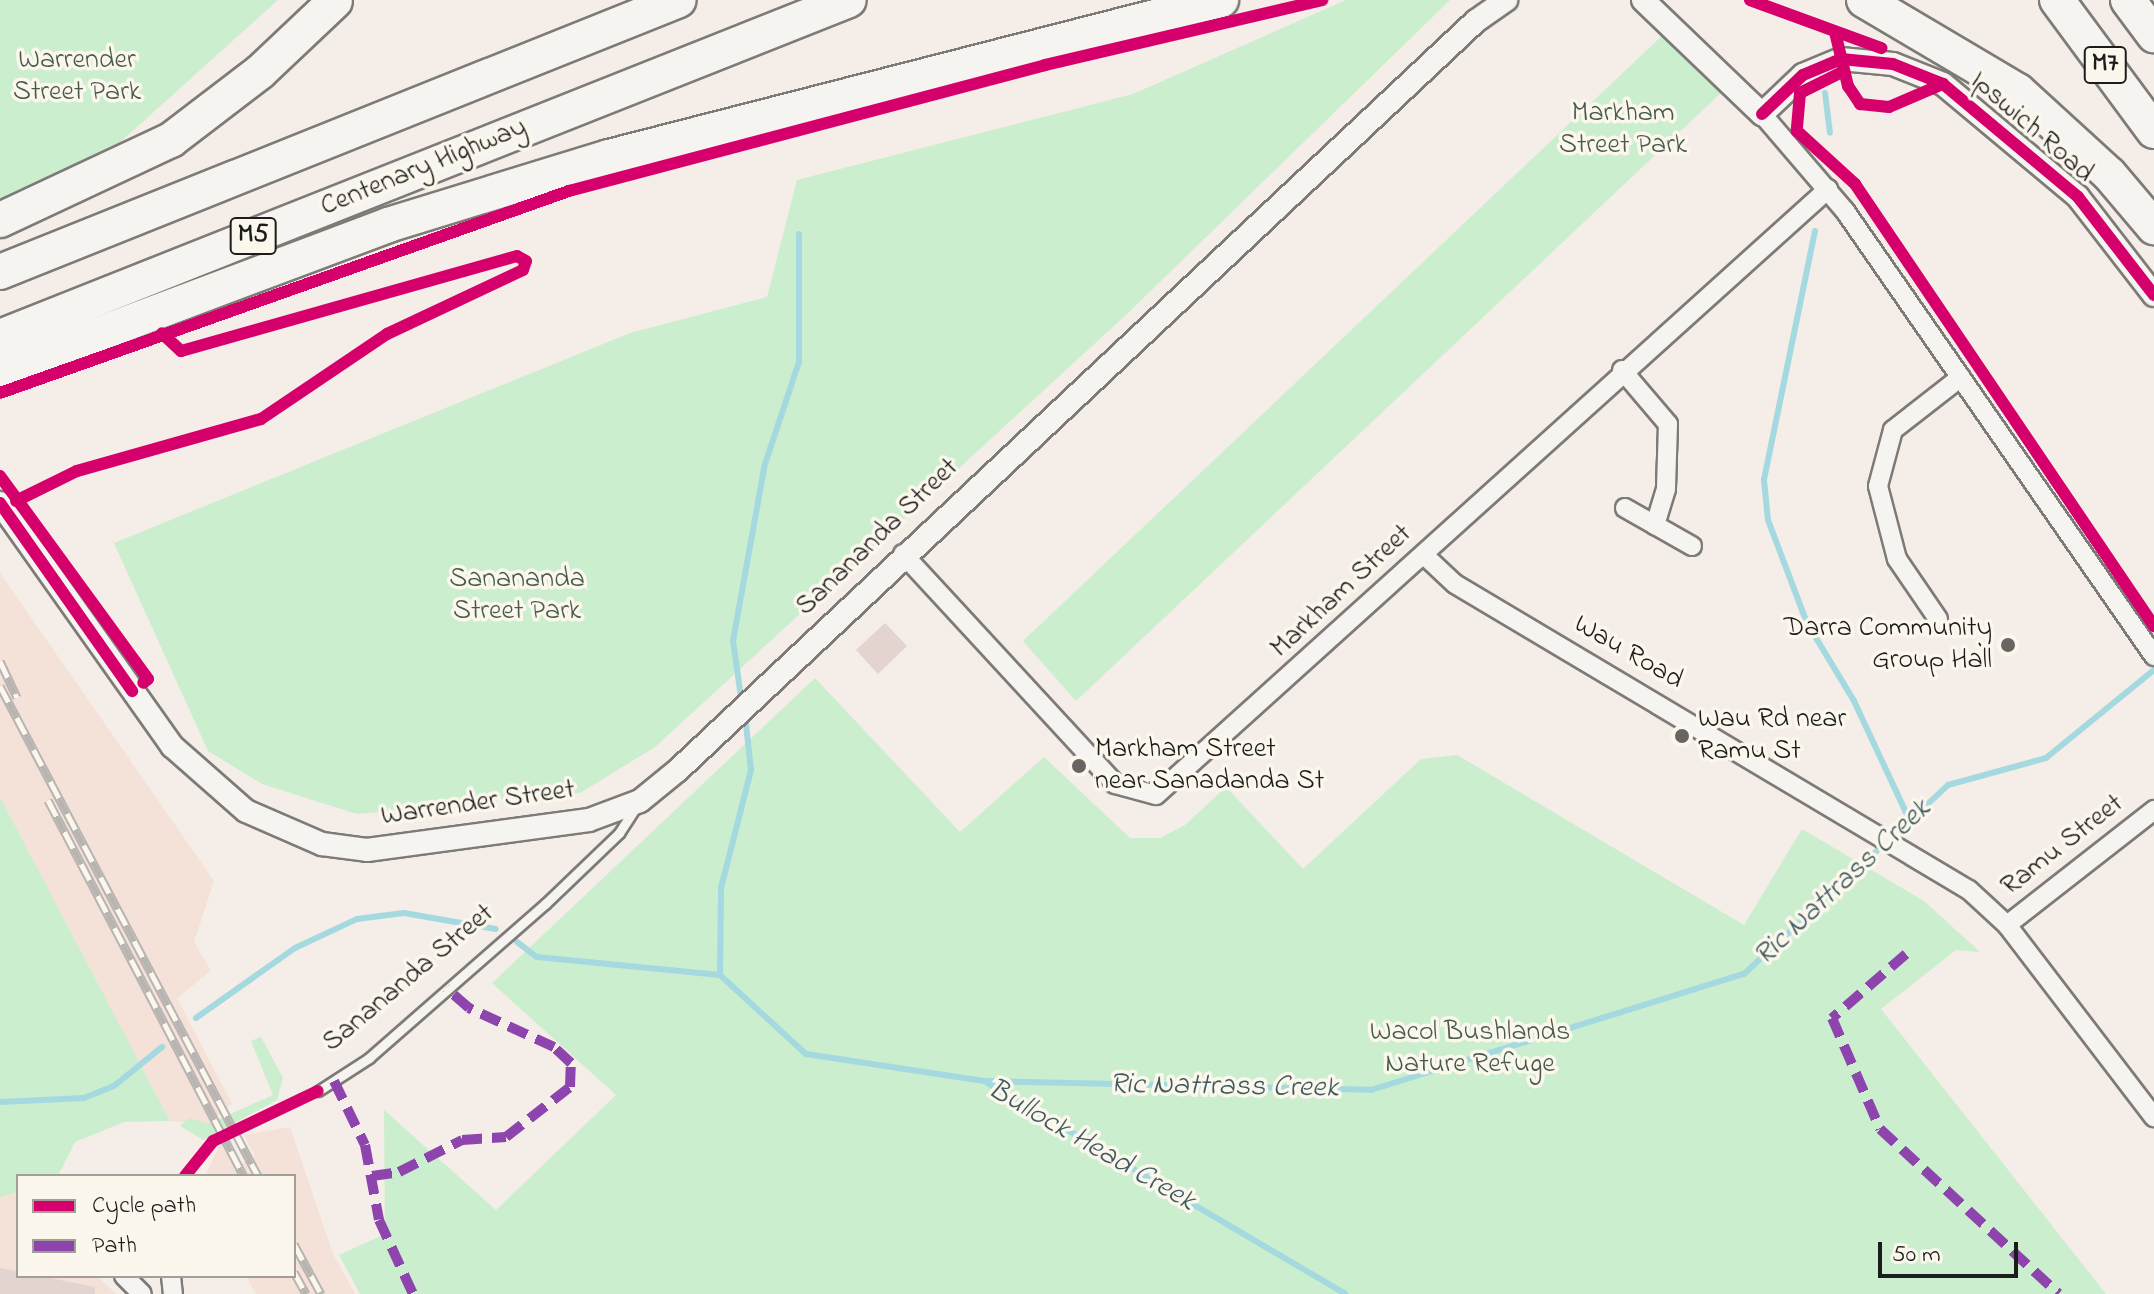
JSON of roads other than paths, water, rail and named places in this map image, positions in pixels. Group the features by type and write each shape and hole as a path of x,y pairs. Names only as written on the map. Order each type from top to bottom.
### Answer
{"highway":[{"name":"M5","path":"0,272 679,0"},
{"name":"Centenary Highway","path":"0,337 849,0"},
{"path":"0,371 388,225 548,175 1221,0"},
{"path":"1864,0 2018,91 2076,140 2154,227"},
{"name":"M7","path":"2057,0 2154,131"},
{"name":"M7","path":"2128,0 2154,35"},
{"path":"0,220 171,140 260,72 335,1"}],"street":[{"name":"Sanananda Street","path":"640,801 730,723 903,554 1476,21 1506,0"},
{"path":"1643,0 1756,108 1828,189 2152,652"},
{"name":"Ipswich Road","path":"1756,108 1802,61 1851,46 1905,55 2067,187 2154,295"},
{"name":"Markham Street","path":"903,554 1115,784 1134,795 1156,795 1180,780 1622,370 1828,189"},
{"path":"1622,370 1666,418 1666,489 1655,525"},
{"path":"1938,619 1897,559 1878,486 1893,430 1961,377"},
{"name":"Warrender Street","path":"0,503 182,758 220,792 281,829 322,844 405,849 538,832 640,801"},
{"path":"1625,508 1692,546"},
{"name":"Wau Road","path":"1424,555 1455,584 1927,860 2007,925 2154,1117"},
{"name":"Ramu Street","path":"2007,925 2154,810"},
{"path":"126,1278 142,1294"}],"lane":[{"name":"Sanananda Street","path":"318,1091 369,1058 545,904 619,833 640,801"}],"waterway":[{"path":"1825,93 1830,133"},
{"path":"1815,231 1764,480 1768,520 1807,623 1854,701 1910,821"},
{"path":"742,704 733,641 765,464 799,362 799,234"},
{"name":"Ric Nattrass Creek","path":"984,1081 1371,1090 1744,974 1948,785 2046,758 2154,670"},
{"path":"720,975 721,888 751,770 745,715"},
{"name":"Bullock Head Creek","path":"196,1018 295,948 357,919 404,913 496,929"},
{"name":"Bullock Head Creek","path":"517,942 537,957 720,975 806,1054 984,1081 1345,1294"},
{"name":"Bullock Head Creek","path":"0,1102 84,1098 114,1086 162,1047"}],"railway":[{"path":"0,661 17,697"},
{"path":"0,686 257,1174"},
{"path":"48,800 243,1174"},
{"path":"296,1248 321,1294"},
{"path":"296,1276 306,1294"}],"place":[{"name":"Darra Community Group Hall","path":"2008,645"},
{"name":"Wau Rd near Ramu St","path":"1682,736"},
{"name":"Markham Street near Sanadanda St","path":"1079,766"}],"park label":[{"name":"Warrender Street Park","path":"77,77"},
{"name":"Markham Street Park","path":"1623,130"},
{"name":"Sanananda Street Park","path":"517,596"},
{"name":"Wacol Bushlands Nature Refuge","path":"1470,1049"}]}
